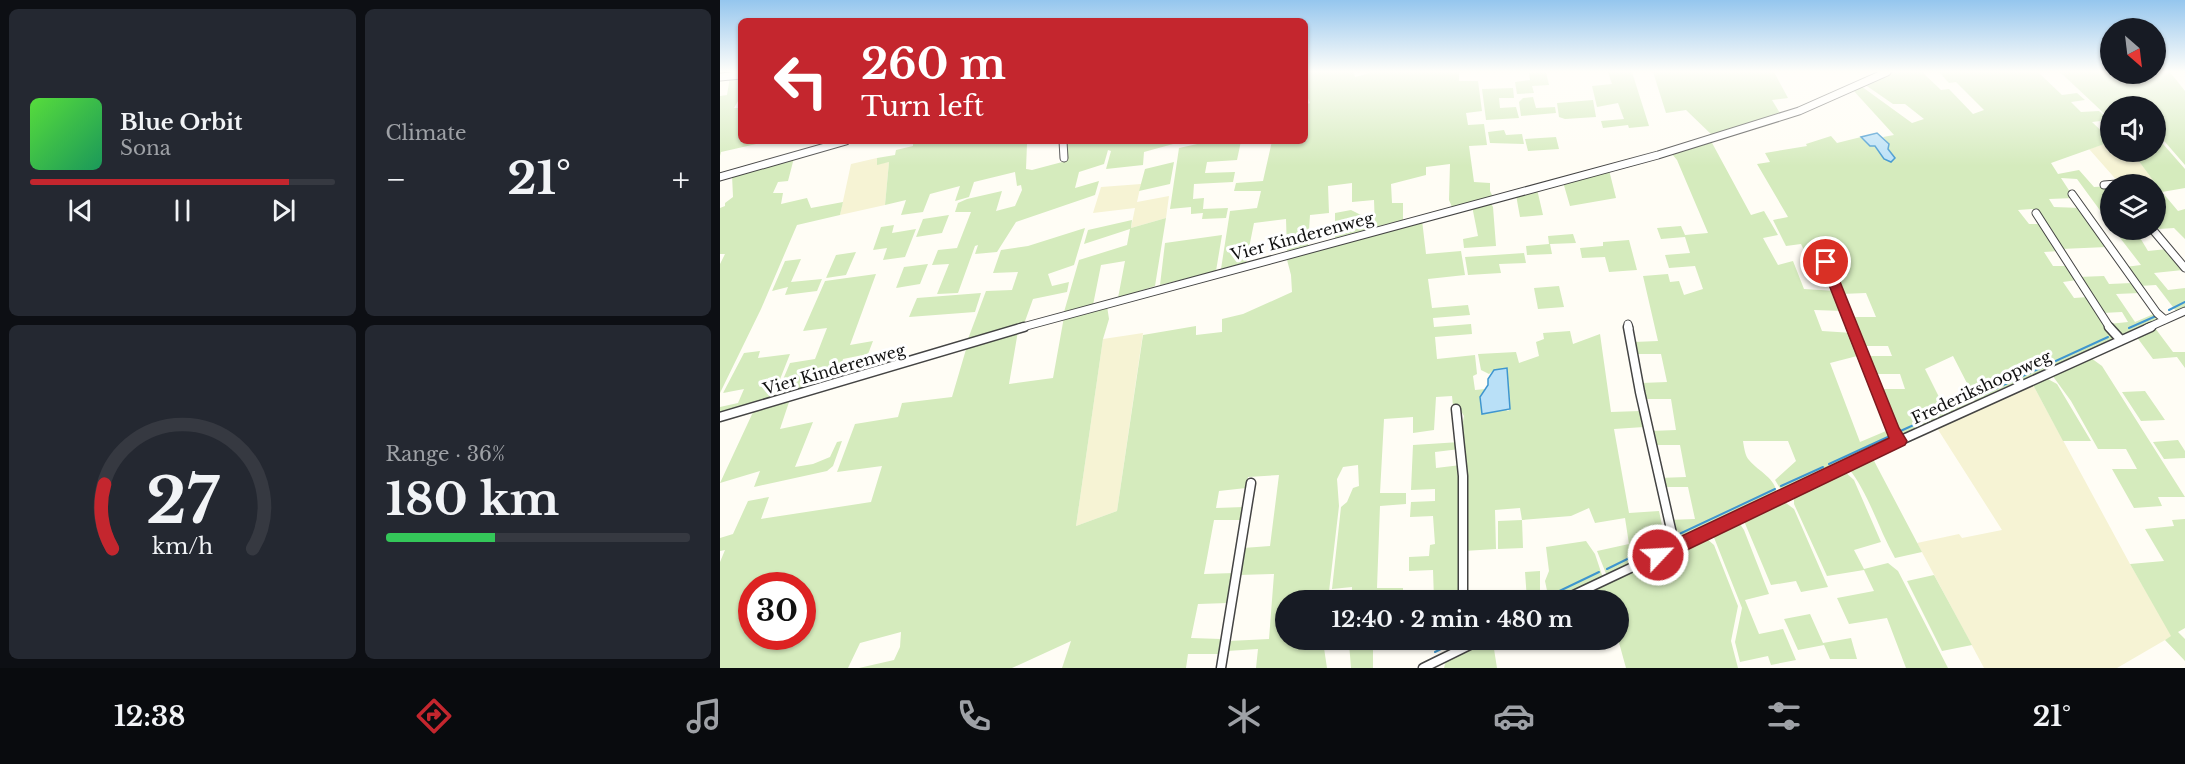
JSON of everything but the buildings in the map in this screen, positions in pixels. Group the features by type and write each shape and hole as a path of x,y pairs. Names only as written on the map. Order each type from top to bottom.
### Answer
{"street":[{"name":"Vier Kinderenweg","path":"720,417 1063,315 1658,155 1799,111 1817,103"},
{"path":"720,177 837,144"},
{"path":"1063,144 1064,158"},
{"path":"2072,194 2157,313 2165,320"},
{"path":"2036,213 2080,284 2121,340"},
{"path":"2161,240 2185,268"},
{"path":"1826,262 1893,432 1899,441"},
{"name":"Frederikshoopweg","path":"1584,590 1899,441 2185,311"},
{"path":"1628,324 1640,392 1675,547"},
{"path":"1456,409 1463,476 1463,590"},
{"path":"1221,668 1251,483"},
{"path":"1423,668 1453,650"}],"shaded area":[{"path":"2100,145 2100,161 2089,149"},
{"path":"877,158 877,164 889,162 885,205 840,215 851,164"},
{"path":"2101,162 2140,162 2148,174 2111,174"},
{"path":"1141,184 1137,202 1169,196 1166,218 1131,228 1135,208 1093,213 1101,187"},
{"path":"1143,333 1117,511 1076,526 1103,339"},
{"path":"2032,383 2130,564 2172,636 2117,668 1984,668 1917,543 1959,534 1962,538 2002,530 1937,428"}],"green space":[{"path":"720,103 737,103 734,108 738,108 738,144 757,144 721,152 720,156"},
{"path":"1481,103 1482,111 1466,113 1468,125 1484,124 1487,145 1469,146 1474,182 1490,183 1493,197 1452,207 1449,200 1450,164 1426,167 1426,175 1391,184 1392,203 1403,203 1403,220 1375,227 1374,200 1352,202 1352,183 1328,186 1329,213 1310,215 1308,246 1287,251 1286,219 1254,223 1246,263 1221,269 1230,211 1257,208 1261,191 1234,191 1236,183 1263,181 1271,144 1308,144 1308,104"},
{"path":"1484,103 1500,103 1500,108 1516,107 1519,118 1486,120"},
{"path":"1519,103 1535,103 1536,108 1555,107 1556,113 1521,116"},
{"path":"1557,103 1594,103 1596,117 1565,119 1559,117"},
{"path":"1596,103 1617,103 1597,107"},
{"path":"1618,103 1642,103 1649,126 1629,128 1628,125 1603,128 1601,121 1624,119"},
{"path":"1663,103 1774,103 1781,115 1713,136 1686,110 1666,113"},
{"path":"1865,103 1885,103 1912,123 1924,119 1905,104 1892,103 1963,103 1973,114 1984,110 1977,103 2072,103 2081,112 2100,112 2100,121 2092,122 2100,130 2100,146 2051,163 2058,174 2079,170 2094,187 2100,187 2100,210 2077,179 2061,178 2074,198 2049,199 2054,207 2081,208 2100,240 2107,247 2061,249 2036,211 2018,210 2029,224 2041,224 2059,251 2044,252 2053,266 2068,266 2077,280 2063,282 2074,298 2088,297 2116,339 1976,402 1967,395 1971,391 1953,356 1925,369 1943,405 1965,396 1970,403 1899,436 1878,389 1905,389 1900,374 1872,374 1865,356 1892,356 1888,346 1861,346 1850,317 1876,317 1866,293 1841,294 1822,249 1806,254 1801,244 1786,246 1773,220 1788,217 1757,164 1770,162 1765,153 1807,146 1806,144 1831,136 1837,143 1861,137 1870,146 1875,146 1883,155 1895,158 1883,137 1894,135"},
{"path":"2166,103 2185,103 2185,165 2166,143"},
{"path":"1504,130 1506,135 1522,134 1524,144 1490,143 1488,132"},
{"path":"1556,137 1559,149 1528,151 1525,139"},
{"path":"1711,141 1751,215 1764,211 1778,235 1763,238 1778,265 1793,261 1804,289 1836,291 1844,311 1814,310 1822,331 1853,333 1861,355 1830,363 1860,442 1886,431 1890,432 1892,441 1783,493 1775,480 1796,461 1788,441 1743,441 1748,458 1774,484 1777,495 1676,543 1667,520 1695,519 1688,487 1661,487 1659,478 1686,477 1680,445 1654,445 1651,431 1676,430 1671,399 1644,399 1641,383 1667,382 1661,354 1636,354 1634,342 1658,341 1643,276 1668,274 1670,282 1679,281 1684,295 1703,289 1695,266 1669,268 1665,255 1690,253 1685,237 1661,239 1657,228 1681,226 1685,235 1708,233 1677,160 1671,153"},
{"path":"913,144 1027,144 1026,169 1032,170 1066,161 1065,145 1069,144 1173,144 1144,152 1143,165 1106,169 1111,151 1108,150 1104,164 1079,172 1075,188 1099,181 1095,195 1016,222 997,252 975,254 978,245 975,246 958,293 937,294 949,264 932,265 938,250 957,248 971,212 955,212 958,203 1002,191 996,211 1015,206 1022,190 1021,185 1017,186 1015,172 974,182 969,197 955,201 960,186 930,194 923,212 901,215 906,200 885,205 889,162 877,165 877,158 895,155 896,150 913,146"},
{"path":"1197,144 1240,144 1237,160 1207,162 1205,173 1235,172 1233,182 1194,184 1193,199 1204,198 1203,209 1228,208 1226,218 1202,219 1203,213 1191,214 1191,207 1170,209 1179,148"},
{"path":"2166,147 2185,169 2185,188 2166,191 2166,174 2148,174 2139,162 2166,162"},
{"path":"794,158 788,181 778,182 773,193 783,193 781,204 807,198 811,208 843,202 840,215 797,225 761,309 720,393 720,264 725,254 720,254 720,208 733,197 732,175"},
{"path":"1174,162 1170,184 1139,191 1145,169"},
{"path":"1609,170 1616,198 1570,206 1563,182"},
{"path":"1537,189 1543,215 1520,217 1516,195"},
{"path":"2166,197 2178,211 2185,209 2185,239 2174,228 2166,229"},
{"path":"1490,202 1493,207 1496,246 1464,248 1463,239 1478,236 1472,206"},
{"path":"1351,210 1361,215 1366,230 1335,238 1335,213"},
{"path":"949,215 942,233 916,237 923,219"},
{"path":"1166,218 1155,286 1118,298 1125,261 1101,265 1093,305 1064,312 1079,260 1127,245 1130,229 1084,244 1088,230 1132,220 1131,228"},
{"path":"1422,220 1426,254 1461,251 1465,275 1428,279 1432,308 1468,305 1470,315 1433,318 1434,327 1471,324 1472,334 1435,337 1437,359 1475,355 1477,374 1473,376 1475,390 1485,389 1480,397 1508,411 1510,409 1507,368 1494,370 1489,374 1481,370 1478,354 1516,352 1519,363 1539,356 1536,342 1544,339 1543,333 1570,331 1573,344 1600,334 1611,412 1640,411 1644,427 1614,429 1629,513 1659,511 1666,544 1663,549 1607,576 1597,551 1629,544 1625,518 1595,523 1589,508 1571,516 1522,520 1520,508 1495,510 1496,549 1464,551 1461,432 1464,416 1459,408 1453,406 1452,396 1436,397 1434,430 1413,433 1413,417 1384,419 1380,493 1406,493 1406,504 1380,506 1377,588 1403,588 1403,590 1352,590 1352,587 1332,589 1341,507 1347,502 1353,488 1359,486 1358,465 1343,467 1337,479 1339,506 1329,590 1275,590 1275,650 1324,650 1327,668 1256,668 1258,649 1227,651 1229,641 1269,639 1274,574 1239,575 1243,548 1270,546 1279,475 1248,477 1246,488 1219,491 1216,508 1244,507 1241,520 1214,520 1204,574 1234,573 1228,603 1198,604 1191,638 1221,639 1218,654 1188,654 1186,668 1062,668 1071,641 1012,668 859,668 894,660 900,647 901,632 860,643 848,668 720,668 720,562 725,550 720,551 720,538 733,534 748,501 769,497 761,519 871,502 882,466 837,472 855,424 898,417 902,403 952,397 967,346 1018,331 1009,384 1053,378 1064,317 1107,306 1109,319 1103,339 1076,526 1117,511 1143,335 1196,326 1196,335 1222,332 1222,319 1243,314 1292,292 1291,275 1286,256"},
{"path":"894,225 892,233 916,229 905,257 883,260 887,248 873,250 881,227"},
{"path":"1085,228 1074,265 1048,274 1052,286 1069,282 1067,292 1033,299 1024,324 968,339 986,291 1012,290 1018,272 993,273 1001,250 1028,246"},
{"path":"1573,234 1576,243 1550,244 1552,254 1527,255 1526,246 1549,244 1548,236"},
{"path":"1222,235 1216,271 1160,285 1165,243"},
{"path":"1629,240 1637,270 1609,272 1605,257 1582,258 1580,248 1603,246 1603,242"},
{"path":"2122,240 2141,240 2148,251 2167,249 2183,270 2154,273 2168,290 2185,288 2185,307 2176,311 2156,285 2139,286 2125,267 2141,265"},
{"path":"856,252 846,275 826,278 836,255"},
{"path":"1524,253 1526,263 1499,264 1501,273 1468,275 1465,257"},
{"path":"801,259 791,282 822,279 817,291 785,295 788,287 772,291 785,261"},
{"path":"928,264 920,284 896,288 904,267"},
{"path":"876,274 850,345 873,341 868,354 843,359 837,381 776,396 790,363 815,359 827,328 803,331 825,281"},
{"path":"2104,276 2109,284 2132,283 2140,293 2116,294 2135,322 2156,313 2160,318 2122,337 2109,324 2128,322 2122,312 2102,313 2078,277"},
{"path":"1559,286 1564,307 1538,309 1534,288"},
{"path":"981,293 975,312 909,317 917,298"},
{"path":"2155,328 2173,352 2185,352 2185,368 2177,357 2153,359 2136,336"},
{"path":"760,351 758,358 790,354 773,397 720,414 720,407 738,403 744,389 723,393 744,353"},
{"path":"2091,358 2102,366 2185,497 2158,497 2162,506 2134,508 2112,469 2137,469 2126,449 2098,449 2071,401 2052,375"},
{"path":"2046,378 2057,384 2091,441 2063,441 2032,383"},
{"path":"2145,391 2165,420 2141,421 2122,392"},
{"path":"790,399 780,429 813,422 795,467 813,464 830,457 837,442 842,441 833,466 827,471 754,487 760,471 720,483 754,410"},
{"path":"2178,440 2185,451 2185,458 2164,459 2153,442"},
{"path":"1460,442 1460,449 1435,452 1436,468 1461,465 1462,590 1434,590 1433,570 1409,571 1409,557 1429,556 1430,545 1435,544 1433,516 1410,517 1411,502 1435,501 1435,489 1411,490 1413,445"},
{"path":"1872,457 1922,552 1895,558 1889,547 1868,501 1849,469"},
{"path":"1844,471 1854,480 1881,542 1854,550 1864,569 1888,563 1898,571 1948,668 1906,668 1887,618 1849,624 1837,598 1874,591 1864,570 1827,576 1794,504 1794,495"},
{"path":"1782,500 1794,509 1828,587 1801,592 1796,581 1771,585 1744,521 1745,518"},
{"path":"2185,519 2185,628 2178,632 2185,639 2185,661 2165,640 2171,636 2130,564 2164,561 2145,529 2174,526 2172,520"},
{"path":"1522,520 1523,548 1498,549 1498,521"},
{"path":"1734,523 1740,524 1744,530 1769,594 1745,600 1759,634 1783,629 1796,660 1771,665 1768,656 1740,662 1735,642 1742,608 1713,535"},
{"path":"1706,538 1714,545 1738,606 1731,641 1738,668 1626,668 1621,650 1629,650 1629,590 1595,590"},
{"path":"1586,541 1595,554 1603,578 1577,590 1547,590 1545,581 1549,571 1546,547"},
{"path":"1540,571 1540,590 1526,590 1525,572"},
{"path":"1934,575 1972,645 1942,651 1907,581"},
{"path":"1810,614 1823,643 1851,638 1857,659 1830,659 1824,645 1798,650 1784,619"},
{"path":"1350,650 1373,650 1373,668 1351,668"},
{"path":"1468,650 1494,650 1497,668 1444,668 1446,660"}],"water":[{"path":"1877,133 1889,144 1888,149 1895,158 1891,162 1884,159 1875,146 1870,146 1861,137"},
{"path":"1507,368 1510,409 1482,414 1480,397 1488,385 1488,379 1494,370"}],"waterway":[{"path":"2169,310 2185,302"},
{"path":"2129,328 2156,316"},
{"path":"1973,399 2108,337"},
{"path":"1896,433 1967,401"},
{"path":"1829,464 1890,436"},
{"path":"1781,486 1823,467"},
{"path":"1675,536 1775,489"},
{"path":"1607,569 1664,541"},
{"path":"1562,590 1599,572"},
{"path":"1435,652 1439,650"}],"route":[{"path":"1658,555 1899,441 1893,432 1826,262"}]}
